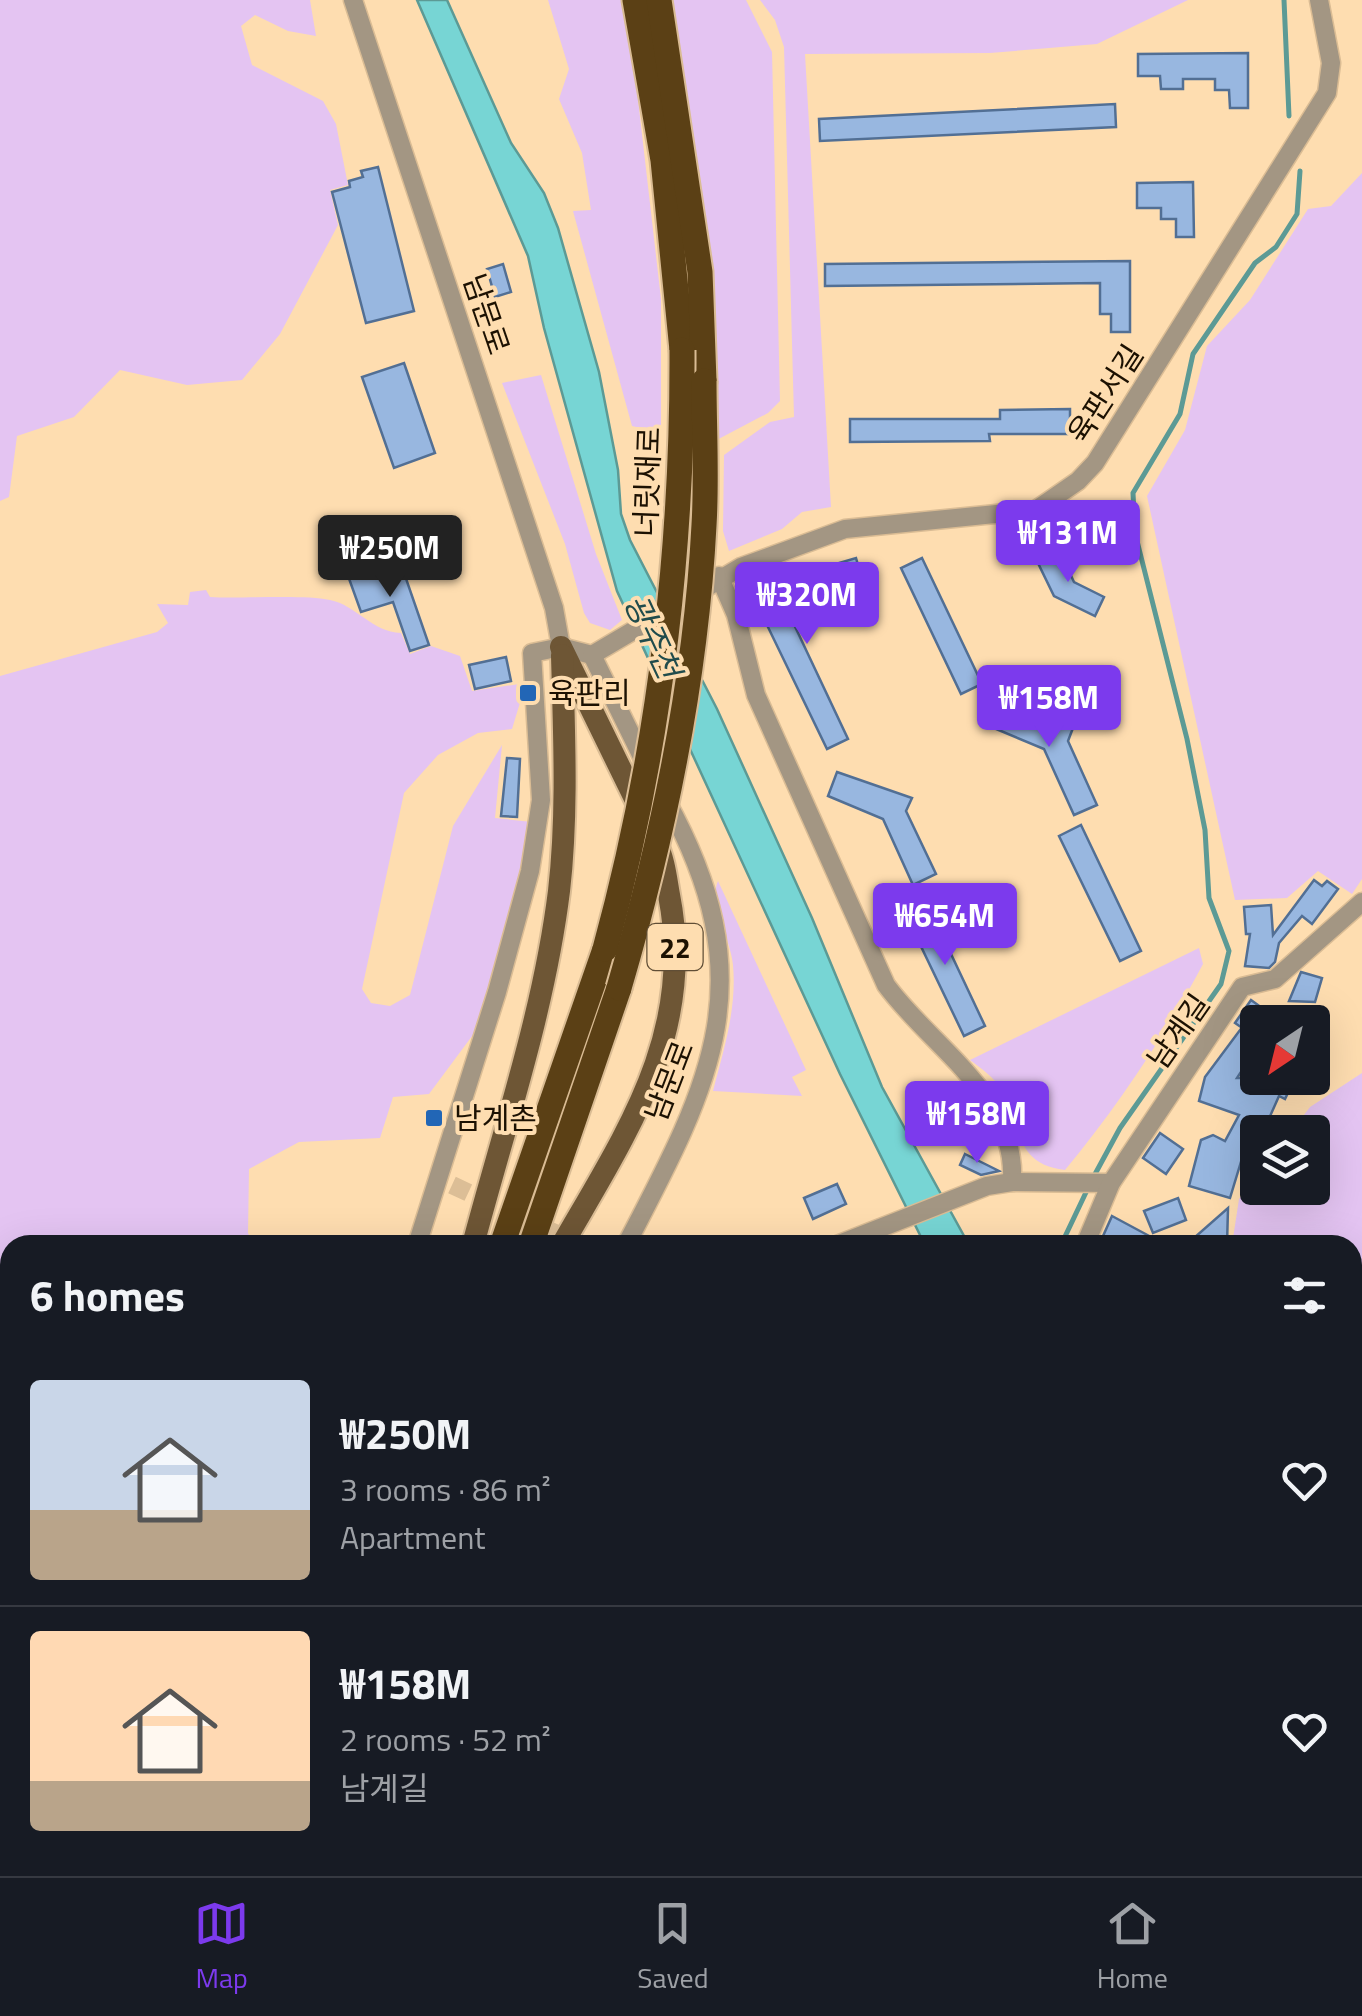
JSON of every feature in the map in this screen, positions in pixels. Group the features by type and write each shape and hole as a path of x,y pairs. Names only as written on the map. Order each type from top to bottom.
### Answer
{"highway":[{"name":"너릿재로","path":"506,1235 606,949 645,792 660,704 677,542 682,350 663,160 635,0"},
{"name":"너릿재로","path":"535,1235 620,988 661,824 692,650 704,525 700,272 659,0"}],"main road":[{"path":"476,1235 528,1050 559,888 564,788 561,647"},
{"name":"22","path":"561,647 660,852 676,927 674,1009 653,1075 567,1235"}],"street":[{"name":"남문로","path":"352,0 554,608 561,647"},
{"name":"육판서길","path":"592,655 719,576 844,529 1036,510 1078,481 1095,463 1327,93 1331,63 1319,0"},
{"path":"719,576 736,615 756,695 886,985 910,1019 974,1078 988,1099 1008,1142 1012,1182"},
{"path":"421,1235 445,1182 530,871 541,800 532,653 561,647 592,655"},
{"name":"남문로","path":"592,655 684,834 706,900 722,969 717,1039 689,1118 631,1235"},
{"name":"남계길","path":"1089,1235 1107,1183 1242,988 1275,979 1362,902"},
{"path":"862,1235 963,1195 1012,1182 1107,1183"}],"shaded area":[{"path":"0,0 310,0 316,36 288,31 255,15 241,26 252,65 323,101 336,124 348,185 330,190 338,225 280,334 242,380 187,385 120,370 74,417 17,436 9,497 0,501"},
{"path":"548,0 622,0 631,39 661,299 661,433 632,426 573,211 591,210 582,153 559,99 569,69"},
{"path":"671,0 746,0 772,52 780,401 768,413 711,443 701,183"},
{"path":"760,0 1188,0 1097,44 990,53 805,54 831,507 802,512 782,529 729,551 723,531 724,455 770,422 794,417 784,47 775,20"},
{"path":"1362,173 1362,879 1352,894 1318,871 1287,898 1235,900 1147,496 1185,430 1207,346 1250,300 1308,209 1331,206"},
{"path":"541,375 596,554 622,620 610,630 590,623 584,613 565,544 502,383"},
{"path":"206,590 210,597 330,600 381,628 401,633 410,654 431,646 460,656 472,691 526,683 512,729 478,733 438,755 404,793 362,989 371,1003 390,1006 410,995 453,826 502,745 495,818 532,822 481,1024 429,1094 393,1097 380,1138 299,1142 249,1169 249,1235 0,1235 0,676 157,632 168,623 157,604 188,605 190,592"},
{"path":"718,881 806,1070 792,1077 802,1096 713,1091 729,1028 734,981 716,899"},
{"path":"1199,948 1203,964 1188,991 1085,1146 1065,1170 1034,1158 1020,1137 1004,1095 992,1078 970,1060"},
{"path":"1362,1073 1362,1235 1234,1235 1240,1198 1240,1205 1330,1205 1330,1115 1304,1115"}],"water":[{"name":"광주천","path":"417,0 447,0 511,143 544,193 558,228 599,372 618,470 621,514 630,540 717,709 812,918 882,1087 963,1235 920,1235 840,1074 617,591 544,328 528,256"}],"building":[{"path":"1248,53 1248,108 1230,108 1229,90 1215,90 1215,79 1183,79 1183,89 1161,89 1160,76 1138,76 1138,54"},
{"path":"1115,104 1116,127 820,141 819,119"},
{"path":"378,167 414,311 366,323 332,192 350,187 349,181 363,177 361,171"},
{"path":"1193,182 1194,237 1176,237 1176,219 1161,219 1161,208 1137,208 1137,183"},
{"path":"1130,261 1130,332 1111,332 1111,314 1100,314 1100,283 825,286 825,264"},
{"path":"503,264 511,292 495,297 487,269"},
{"path":"404,363 435,453 394,468 362,377"},
{"path":"1070,409 1070,434 989,434 990,441 850,442 850,419 1000,419 1000,410"},
{"path":"1059,550 1074,582 1104,597 1095,616 1054,596 1037,561"},
{"path":"856,558 860,572 782,599 848,739 827,749 766,623 776,619 762,591 795,576"},
{"path":"922,558 982,684 961,694 901,568"},
{"path":"370,565 374,576 402,567 429,645 410,651 393,602 361,612 347,573"},
{"path":"506,657 511,681 475,689 469,665"},
{"path":"999,702 1073,728 1068,741 1097,805 1074,815 1044,749 989,726"},
{"path":"507,758 520,759 517,817 501,816"},
{"path":"837,772 912,798 906,811 936,874 913,885 883,819 828,796"},
{"path":"1081,825 1141,951 1120,961 1059,836"},
{"path":"1314,880 1322,886 1327,881 1338,889 1312,924 1302,916 1279,943 1275,962 1269,968 1245,966 1250,934 1246,934 1244,907 1271,905 1273,935"},
{"path":"926,901 985,1026 964,1036 904,911"},
{"path":"1301,972 1322,978 1315,1002 1289,1001"},
{"path":"1240,1030 1240,1095 1287,1095 1285,1099 1279,1096 1271,1115 1240,1115 1240,1165 1230,1198 1189,1186 1201,1140 1213,1135 1225,1141 1239,1115 1199,1101 1205,1077"},
{"path":"1160,1133 1183,1149 1166,1174 1143,1158"},
{"path":"965,1154 999,1171 981,1175 960,1165"},
{"path":"837,1184 846,1204 813,1219 804,1198"},
{"path":"1178,1198 1186,1220 1153,1233 1144,1211"},
{"path":"1228,1208 1227,1235 1197,1235"},
{"path":"1112,1216 1147,1235 1103,1235"}],"waterway":[{"path":"1284,0 1289,116"},
{"path":"1094,1176 1120,1128 1221,984 1229,951 1209,898 1205,830 1187,739 1135,533 1133,493 1180,414 1193,354 1255,263 1276,247 1297,214 1300,171"},
{"path":"1066,1235 1089,1186"}],"tunnel":[{"path":"452,1185 560,1235"}],"place":[{"name":"육판리","path":"528,693"},
{"name":"남계촌","path":"434,1118"}]}
